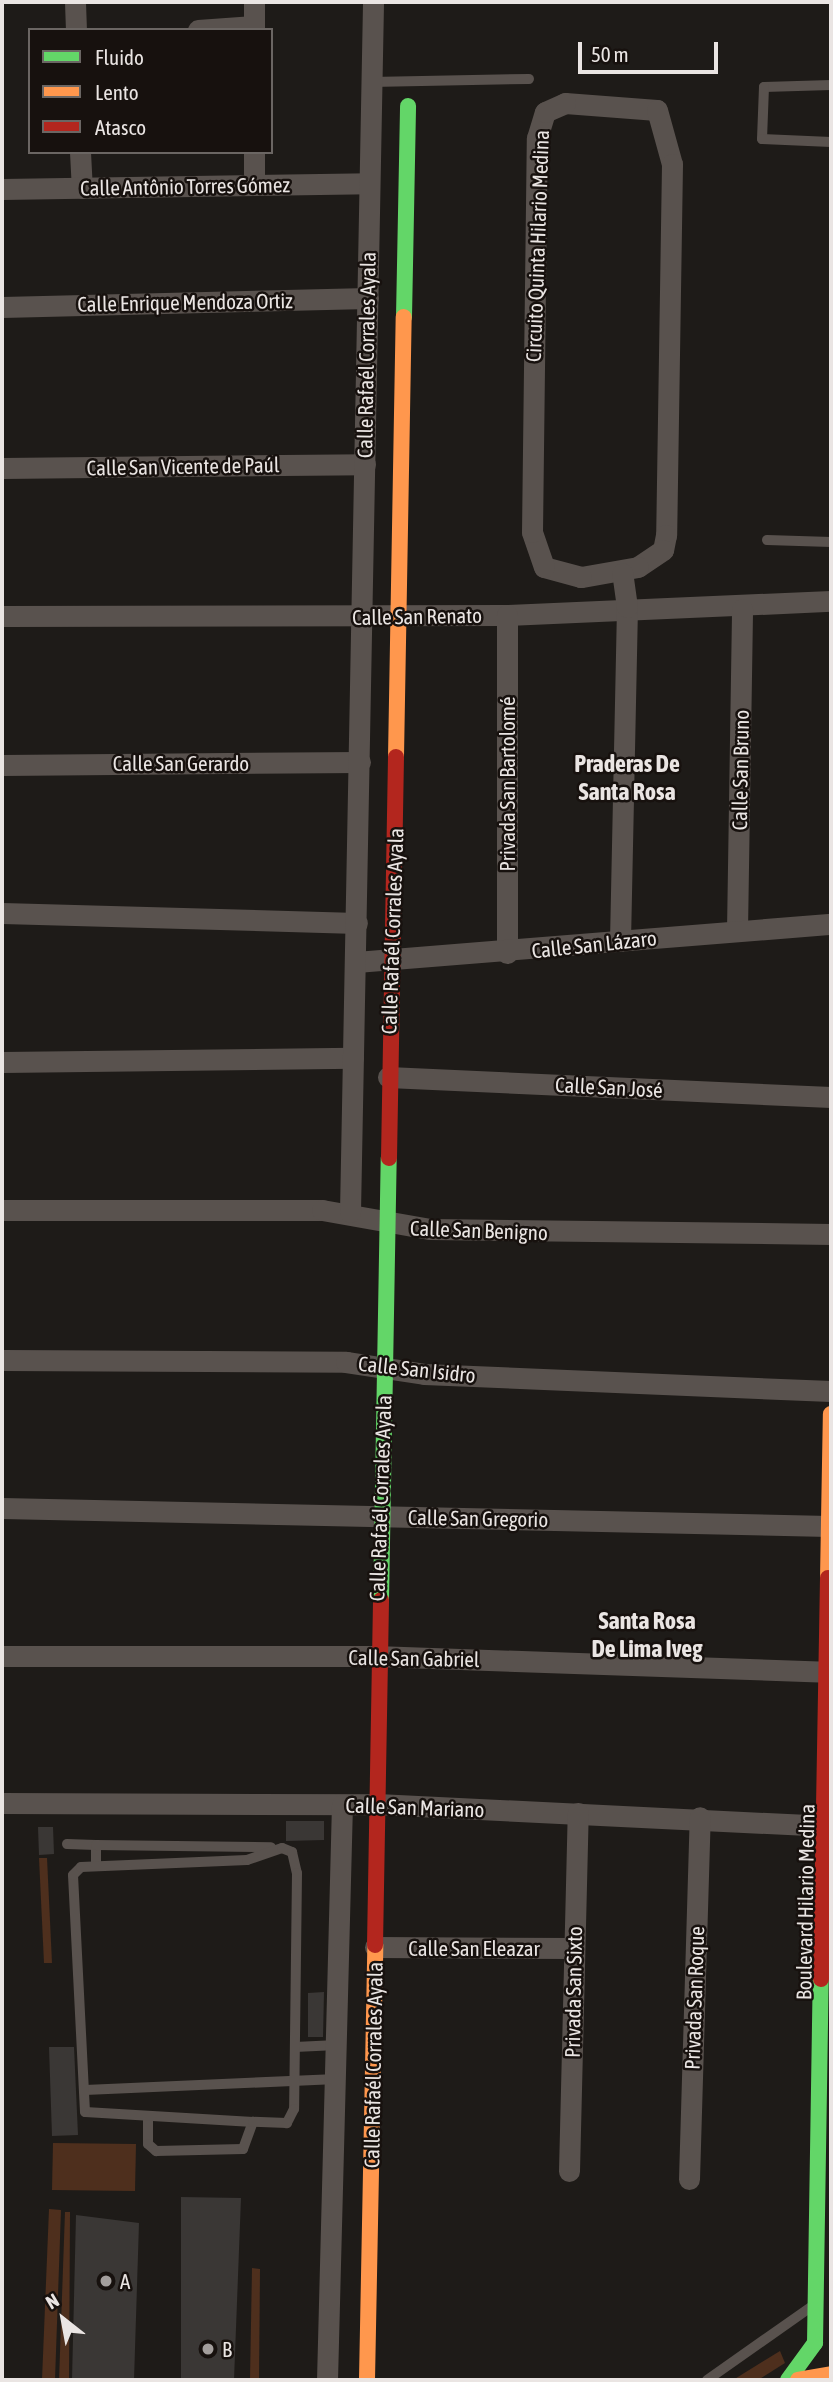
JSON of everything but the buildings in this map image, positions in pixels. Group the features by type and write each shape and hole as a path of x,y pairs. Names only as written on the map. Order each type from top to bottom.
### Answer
{"street":[{"path":"75,2 76,28"},
{"path":"254,2 254,28"},
{"name":"Calle Rafaél Corrales Ayala","path":"349,1212 357,923 373,2"},
{"name":"Circuito Quinta Hilario Medina","path":"565,103 648,106 663,118 671,144 666,535 651,560 622,573 581,577 544,567 532,532 537,138 545,112 565,103"},
{"name":"Calle Rafaél Corrales Ayala","path":"367,2380 377,1804 375,1656 381,1515 387,1077 401,615 408,106"},
{"path":"80,154 82,188"},
{"path":"254,154 254,185"},
{"name":"Calle Antônio Torres Gómez","path":"2,189 369,183"},
{"name":"Calle Enrique Mendoza Ortiz","path":"2,307 368,298"},
{"name":"Calle San Vicente de Paúl","path":"2,468 365,464"},
{"path":"620,941 627,607 622,573"},
{"path":"581,577 582,611"},
{"name":"Calle San Renato","path":"2,615 507,615 627,607 742,609 831,601"},
{"name":"Calle San Bruno","path":"737,931 742,609"},
{"name":"Privada San Bartolomé","path":"507,615 507,953"},
{"name":"Calle San Gerardo","path":"2,765 360,762"},
{"path":"2,913 357,923"},
{"name":"Calle San Lázaro","path":"356,962 507,953 831,924"},
{"path":"2,1062 353,1058"},
{"name":"Calle San José","path":"387,1077 831,1097"},
{"name":"Calle San Benigno","path":"2,1210 349,1212 386,1223 497,1231 831,1234"},
{"name":"Calle San Isidro","path":"2,1360 333,1361 383,1370 831,1391"},
{"name":"Boulevard Hilario Medina","path":"788,2380 815,2343 828,1826 826,1672 831,1414"},
{"name":"Calle San Gregorio","path":"2,1508 829,1526"},
{"name":"Calle San Gabriel","path":"2,1656 375,1656 826,1672"},
{"name":"Calle San Mariano","path":"2,1803 377,1804 578,1814 700,1816 828,1826"},
{"name":"Calle Rafaél Corrales Ayala","path":"327,2380 338,2080 342,1805"},
{"name":"Privada San Sixto","path":"569,2171 578,1814"},
{"name":"Privada San Roque","path":"689,2179 700,1816"},
{"name":"Calle San Eleazar","path":"375,1947 573,1948"},
{"path":"798,2380 831,2374"}],"lane":[{"path":"371,82 529,79"},
{"path":"831,85 764,87 762,139 831,142"},
{"path":"767,540 831,542"},
{"path":"158,1842 158,1866"},
{"path":"67,1844 158,1842 248,1845 275,1848 292,1852 297,1873 295,2083 287,2123 88,2114 72,1882 77,1870 96,1866 158,1866 247,1860 275,1848"},
{"path":"205,1844 206,1862"},
{"path":"96,1845 96,1866"},
{"path":"247,1860 248,1845"},
{"path":"295,2047 337,2045"},
{"path":"85,2090 338,2080"},
{"path":"148,2118 148,2144 156,2151 243,2149 253,2122"},
{"path":"707,2380 816,2304"}],"shaded area":[{"path":"39,1858 47,1858 52,1963 44,1963"},
{"path":"53,2143 136,2144 135,2191 52,2190"},
{"path":"49,2209 61,2210 55,2380 42,2380"},
{"path":"65,2212 70,2212 69,2380 59,2380"},
{"path":"252,2268 260,2269 259,2380 250,2380"},
{"path":"780,2351 785,2363 758,2380 733,2380"}],"traffic: fast":[{"path":"404,317 408,106"},
{"path":"381,1600 389,1158"},
{"path":"788,2380 815,2343 821,1979"}],"traffic: slow":[{"path":"396,757 404,317"},
{"path":"828,1578 831,1414"},
{"path":"367,2380 375,1945"},
{"path":"798,2380 831,2374"}],"traffic: jam":[{"path":"389,1158 396,757"},
{"path":"821,1979 828,1578"},
{"path":"375,1945 381,1600"}],"place":[{"name":"A","path":"106,2281"},
{"name":"B","path":"208,2349"}],"district":[{"name":"Praderas De Santa Rosa","path":"627,778"},
{"name":"Santa Rosa De Lima Iveg","path":"647,1635"}]}
